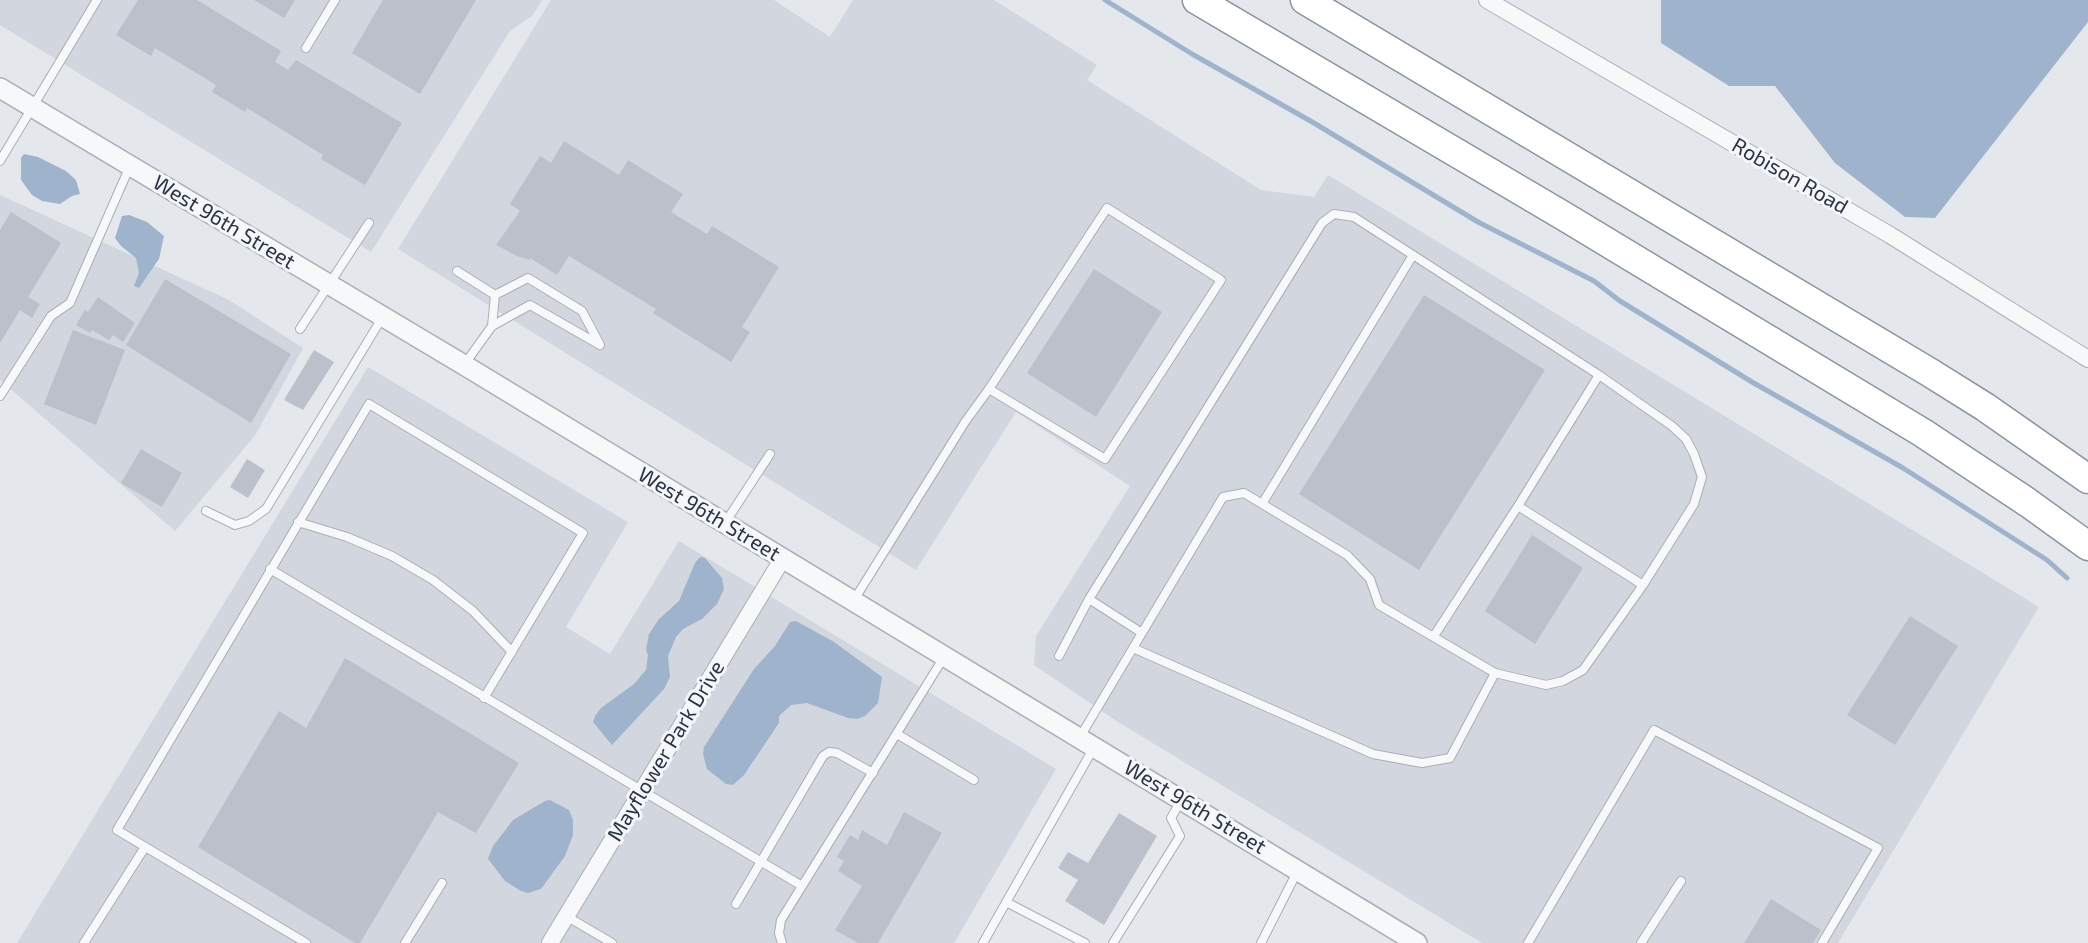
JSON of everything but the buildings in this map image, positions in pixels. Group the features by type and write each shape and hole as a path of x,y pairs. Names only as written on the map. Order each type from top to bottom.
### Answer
{"highway":[{"path":"1197,0 1562,215 1923,433 2027,502 2088,547"},
{"path":"1305,0 1929,372 1985,407 2088,479"}],"street":[{"name":"Robison Road","path":"1487,0 1880,229 2088,359"},
{"name":"West 96th Street","path":"0,88 854,600 1417,943"},
{"name":"Mayflower Park Drive","path":"550,943 783,558"}],"lane":[{"path":"0,161 97,0"},
{"path":"306,48 335,0"},
{"path":"0,396 51,316 70,303 130,166"},
{"path":"854,600 965,422 1107,208 1220,280 1105,459 989,389"},
{"path":"983,943 1133,648 1223,497 1244,493 1347,555 1370,579 1379,605 1495,673 1546,685 1563,681 1583,670 1643,585 1694,504 1702,477 1686,439 1672,426 1599,375 1354,217 1334,214 1322,223 1089,599 1059,656"},
{"path":"300,329 369,223"},
{"path":"1262,504 1413,255"},
{"path":"457,271 495,295"},
{"path":"464,365 492,326 530,305 600,345 582,310 528,278 495,295"},
{"path":"492,326 495,295"},
{"path":"206,511 235,525 249,521 266,509 383,317"},
{"path":"1434,636 1599,375"},
{"path":"306,943 117,830 369,404 583,533 484,698"},
{"path":"725,523 770,454"},
{"path":"1518,506 1643,585"},
{"path":"298,522 348,537 392,556 433,580 473,611 512,652"},
{"path":"270,569 802,886"},
{"path":"1089,599 1142,633"},
{"path":"1133,648 1373,754 1422,763 1450,758 1495,673"},
{"path":"782,943 779,933 781,920 945,656"},
{"path":"1528,943 1654,730 1878,848 1822,943"},
{"path":"897,734 974,780"},
{"path":"736,904 823,756 829,752 837,753 873,773"},
{"path":"1113,943 1180,836 1171,818 1182,799"},
{"path":"84,943 145,847"},
{"path":"1261,943 1298,870"},
{"path":"1641,943 1681,881"},
{"path":"405,943 442,883"},
{"path":"1006,902 1085,943"},
{"path":"566,916 611,943"}],"shaded area":[{"path":"0,0 542,0 533,15 510,31 371,252 0,25"},
{"path":"551,0 774,0 830,37 853,0 994,0 1097,65 1087,80 1261,190 1314,197 1328,175 2039,607 1838,943 1482,943 1118,722 1034,665 1036,636 1130,486 1016,412 916,570 398,249"},
{"path":"0,195 229,300 303,348 256,434 175,531 0,380"},
{"path":"368,367 628,522 566,627 610,654 679,541 1056,769 954,943 17,943"}],"water":[{"path":"1661,0 2088,0 2088,22 1935,218 1905,217 1835,163 1775,86 1729,86 1661,43"},
{"path":"24,154 38,157 66,171 76,180 80,194 60,204 42,201 32,195 21,180 21,158"},
{"path":"129,215 147,222 164,236 159,259 139,288 134,286 139,273 136,258 115,238 122,216"},
{"path":"700,557 705,558 722,578 724,589 717,604 702,619 683,629 676,637 668,656 670,677 664,689 612,745 593,722 595,716 601,708 634,684 646,670 649,634 659,619 679,601"},
{"path":"796,621 834,642 882,677 878,703 865,716 857,719 807,703 791,705 779,716 779,723 744,775 733,785 726,784 707,769 704,747 754,669 775,646 790,622"},
{"path":"550,800 569,810 573,820 573,835 565,856 541,889 528,893 505,881 488,859 493,846 513,820"}],"waterway":[{"path":"1105,0 1478,222 1594,281 1620,301 1752,382 1903,468 2047,560 2067,578"}]}
